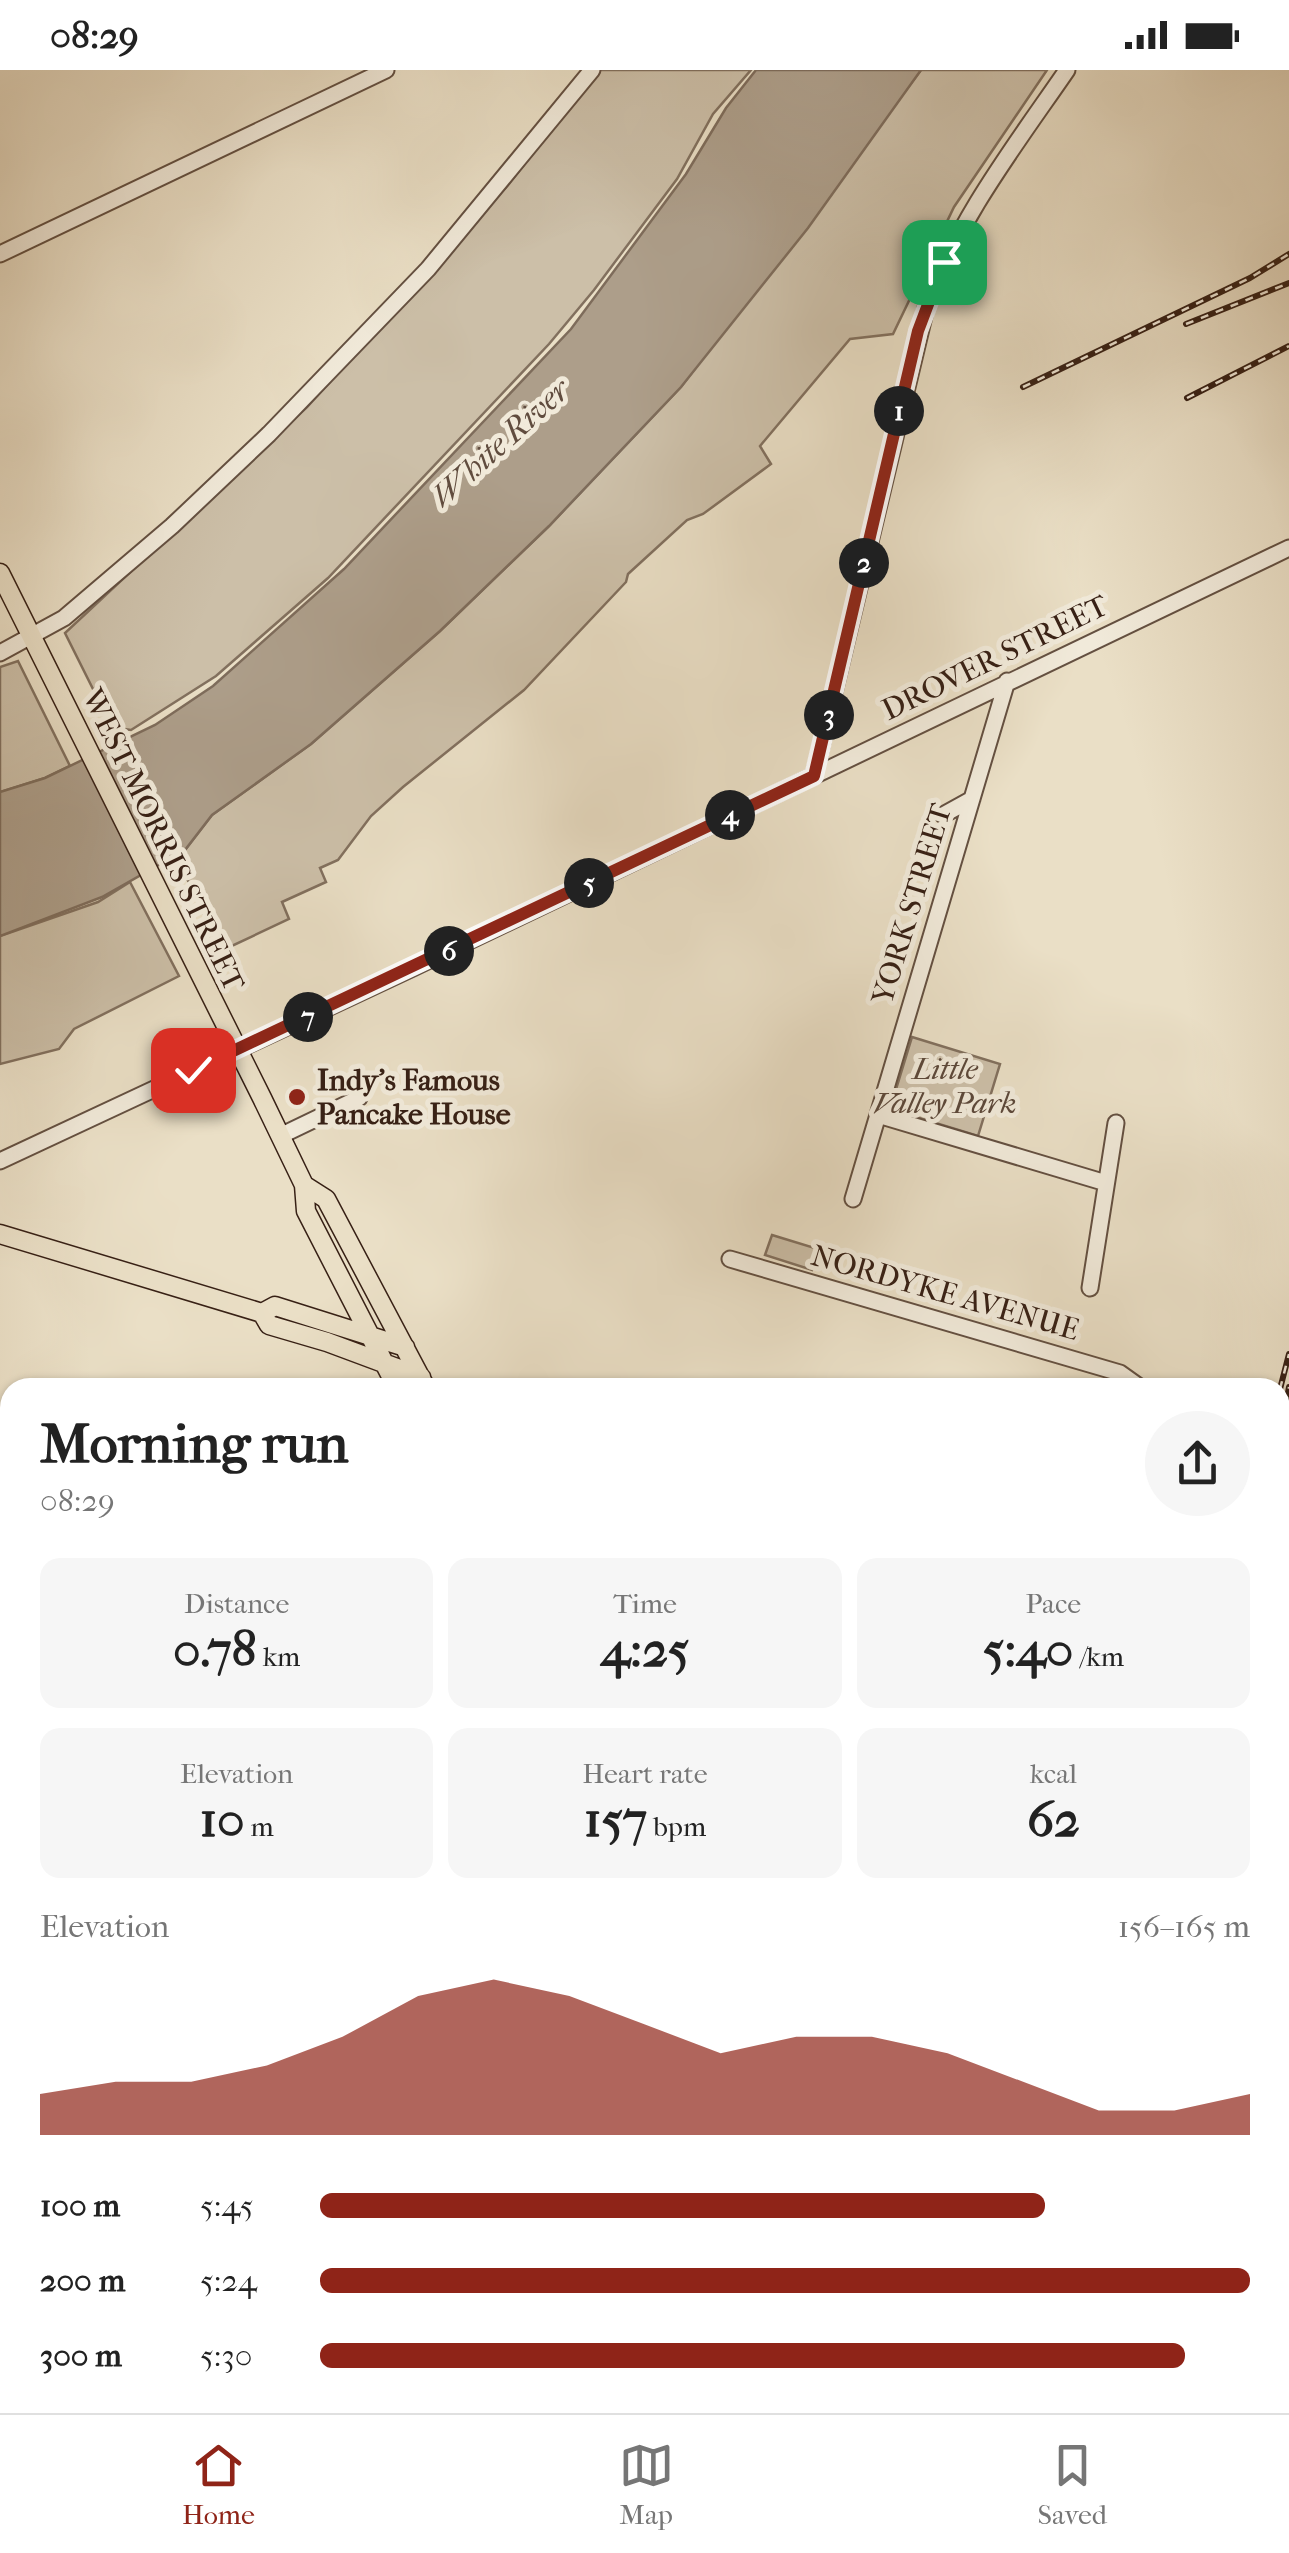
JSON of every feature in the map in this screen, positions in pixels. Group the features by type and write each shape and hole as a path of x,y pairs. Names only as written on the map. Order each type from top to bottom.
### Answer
{"main road":[{"name":"WEST MORRIS STREET","path":"0,573 304,1185 306,1211 392,1378"},
{"name":"WEST MORRIS STREET","path":"304,1185 326,1199 422,1378"},
{"path":"0,1234 262,1313 269,1325 384,1362 416,1378"},
{"path":"326,1320 340,1308 347,1290"},
{"path":"262,1313 275,1306 405,1347"}],"street":[{"path":"1,251 386,70"},
{"path":"0,653 36,645 172,526 359,344 470,220 592,70"},
{"path":"814,776 926,308 973,206 1067,70"},
{"name":"DROVER STREET","path":"0,1161 1289,548"},
{"name":"YORK STREET","path":"852,1200 1007,681"},
{"path":"943,815 972,799"},
{"path":"280,1136 359,1098"},
{"path":"878,1115 1106,1183"},
{"path":"1090,1288 1116,1123"},
{"name":"NORDYKE AVENUE","path":"730,1259 1127,1378"}],"green space":[{"path":"598,70 751,70 713,114 677,179 594,290 549,344 328,578 216,676 131,730 117,728 106,715 65,633 307,407 509,184"},
{"path":"921,70 1047,70 954,207 893,334 850,339 760,446 771,464 703,514 687,520 628,574 626,582 524,690 371,816 338,860 320,868 326,882 282,902 289,919 221,951 176,855 185,850 212,815 311,744 440,631 549,526 681,387"},
{"path":"18,661 70,766 0,792 0,667"},
{"path":"130,882 179,976 74,1029 59,1049 0,1064 0,936 98,902"},
{"name":"Little Valley Park","path":"912,1037 1000,1064 978,1136 890,1109"},
{"path":"772,1235 818,1249 812,1270 765,1255"}],"water":[{"name":"White River","path":"756,70 921,70 808,228 681,387 549,526 440,631 311,744 212,815 185,850 102,897 0,936 0,792 45,778 155,725 213,686 344,569 571,329 686,174 726,108"}],"railway":[{"path":"1023,387 1250,278 1289,254"},
{"path":"1186,324 1289,283"},
{"path":"1187,398 1289,346"},
{"path":"1283,1378 1289,1354"}],"place":[{"name":"Indy's Famous Pancake House","path":"297,1097"}],"route":[{"path":"193,1070 814,776 918,331 944,262"}]}
